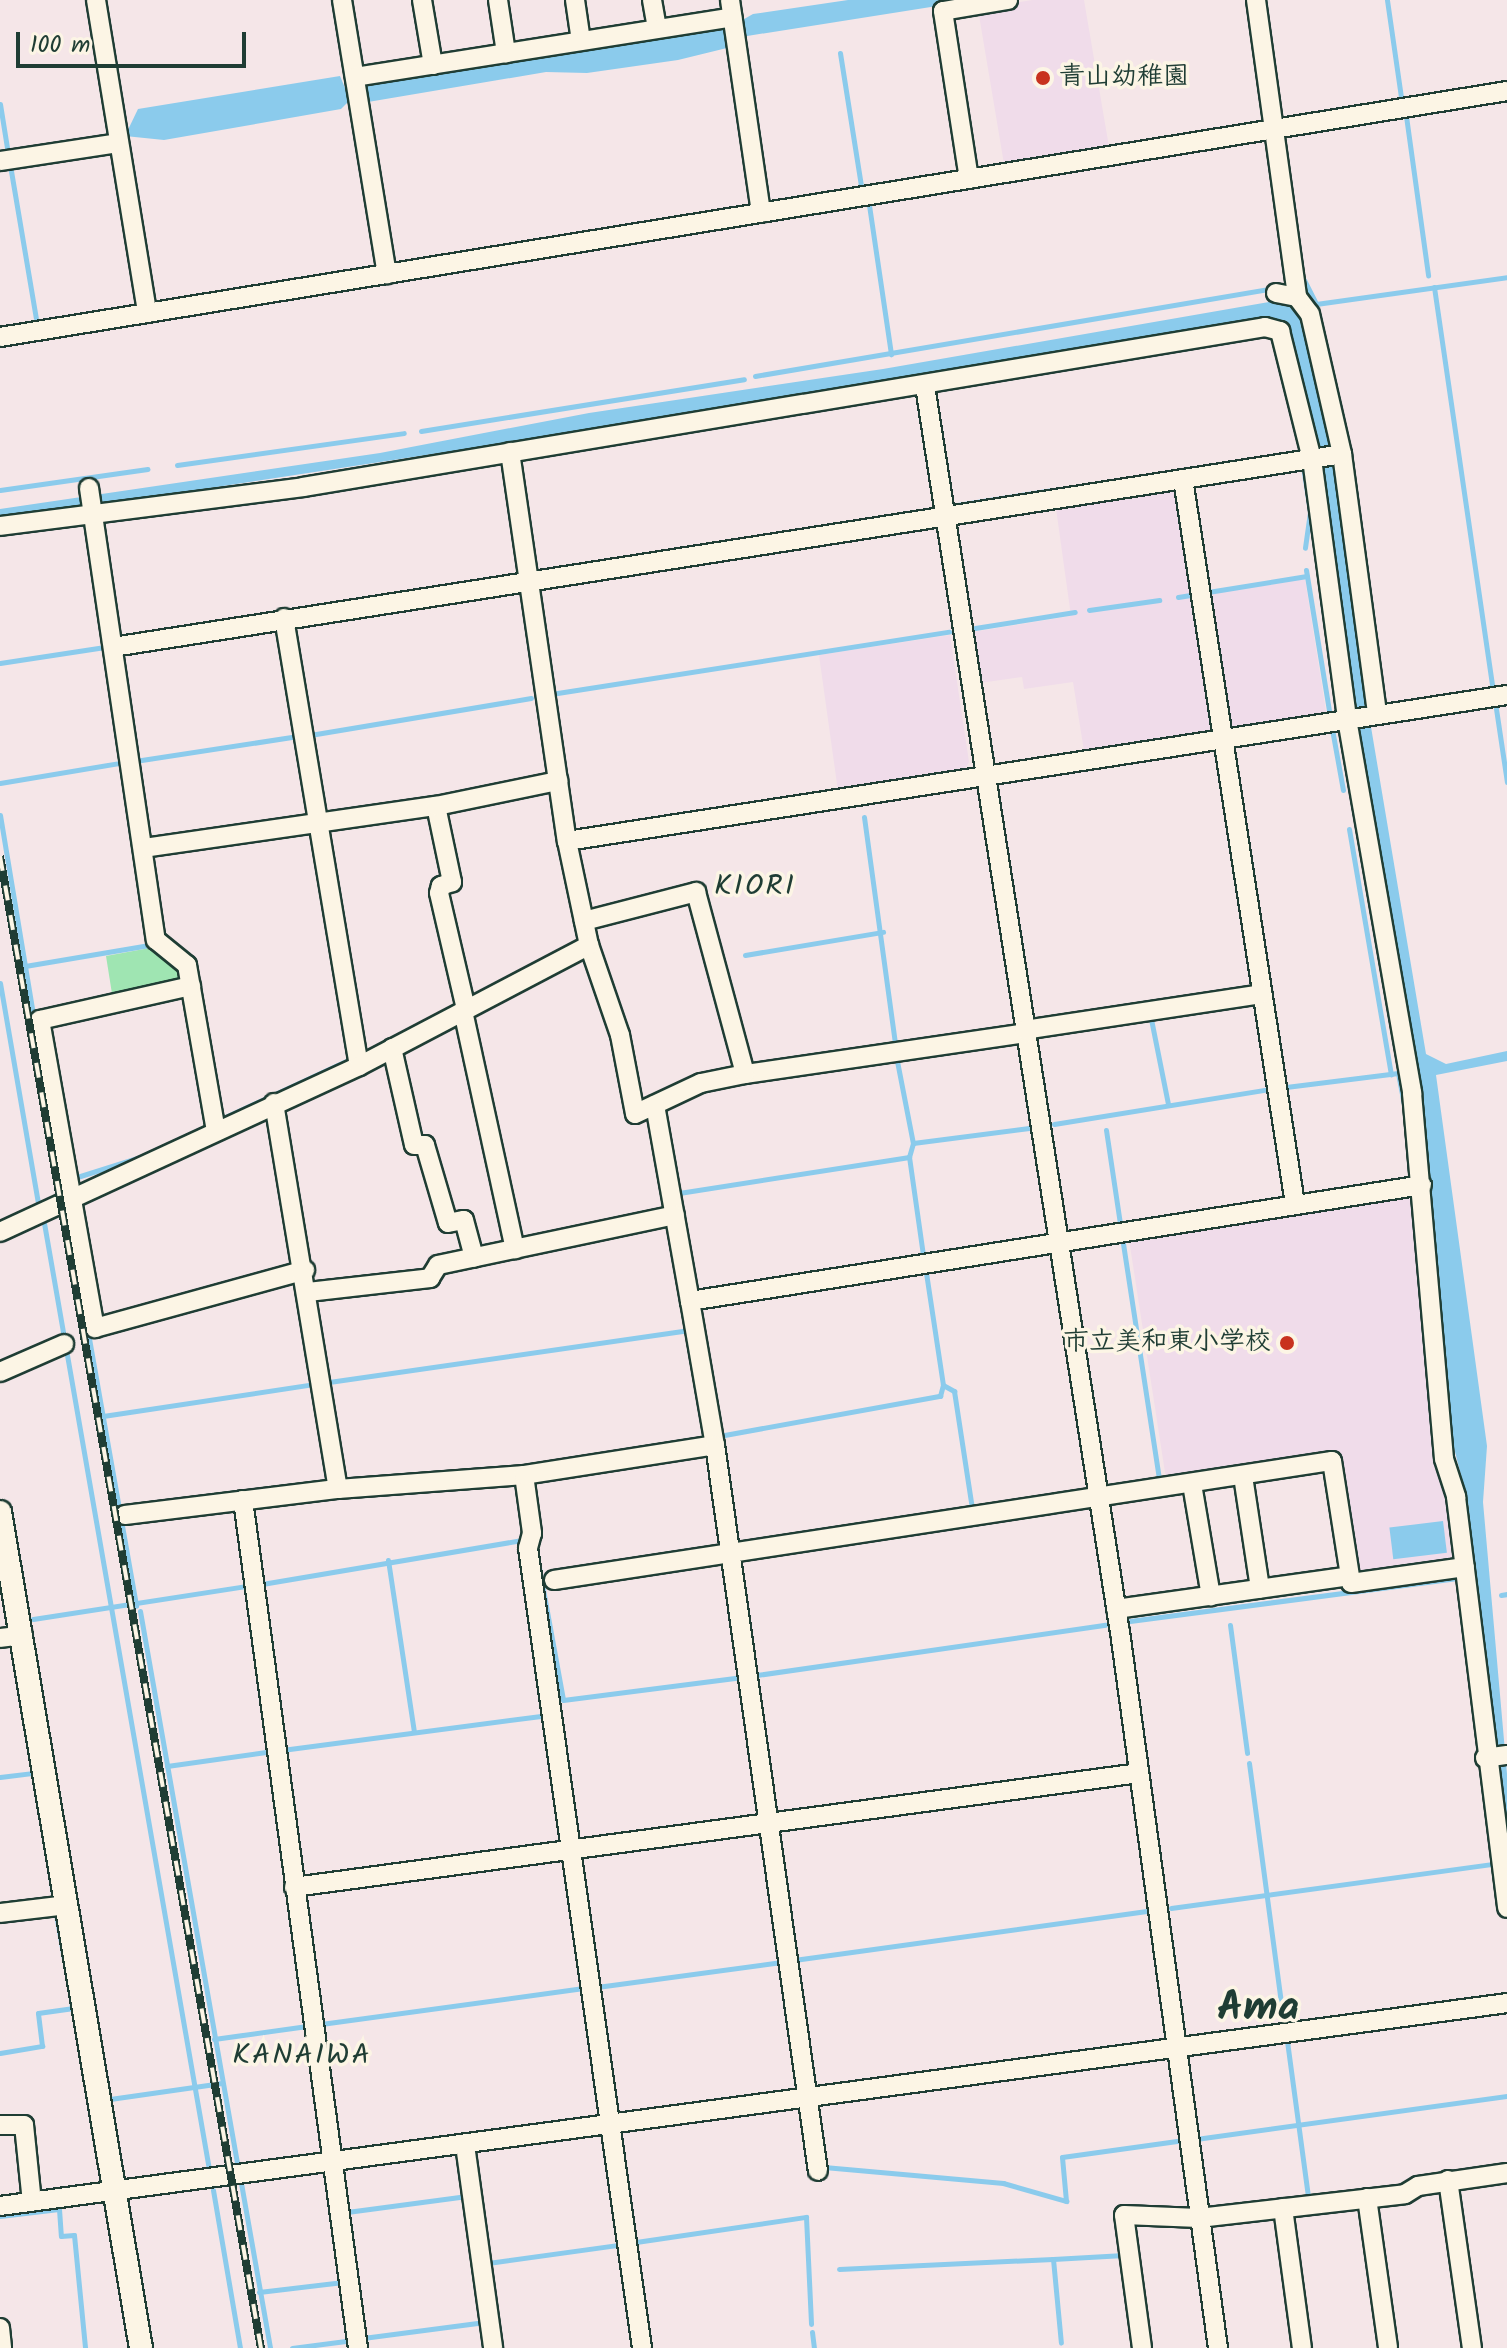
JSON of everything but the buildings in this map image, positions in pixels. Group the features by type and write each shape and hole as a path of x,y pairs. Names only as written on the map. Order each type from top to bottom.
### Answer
{"street":[{"path":"96,0 147,313"},
{"path":"342,0 387,274"},
{"path":"422,0 433,65"},
{"path":"498,0 506,53"},
{"path":"575,0 581,41"},
{"path":"652,0 657,29"},
{"path":"969,179 943,11 1008,0"},
{"path":"1256,0 1297,297 1310,314 1340,455 1375,714"},
{"path":"355,77 657,29 731,8 761,213"},
{"path":"0,337 1507,91"},
{"path":"0,161 119,143"},
{"path":"1276,293 1297,297"},
{"path":"0,526 91,502 510,452 925,386 1018,366 1273,327 1285,338 1314,459 1350,718 1412,1093 1444,1459 1465,1567 1493,1757 1507,1908"},
{"path":"925,386 1116,1609 1218,2348"},
{"path":"510,452 567,841 589,945 620,1035 635,1114 701,1083 745,1074 1262,994"},
{"path":"113,647 1340,455"},
{"path":"1183,479 1295,1204"},
{"path":"91,502 156,940 187,965 216,1132"},
{"path":"284,618 359,1066"},
{"path":"567,841 1507,695"},
{"path":"143,848 436,806 558,781"},
{"path":"436,806 452,882 441,886 439,893 515,1249"},
{"path":"584,921 696,892 745,1074"},
{"path":"0,1232 359,1066 589,945"},
{"path":"191,986 40,1020 95,1328 305,1270"},
{"path":"392,1048 414,1145 425,1145 448,1223 464,1220 474,1258"},
{"path":"274,1103 305,1270 338,1489"},
{"path":"655,1105 732,1553 818,2171"},
{"path":"690,1301 1058,1240 1422,1185"},
{"path":"308,1292 430,1278 438,1265 675,1215"},
{"path":"0,1372 64,1344"},
{"path":"125,1515 338,1489 524,1475 715,1445"},
{"path":"554,1580 1332,1461 1351,1583 1465,1567"},
{"path":"524,1475 532,1533 528,1548 642,2348"},
{"path":"1243,1476 1260,1589"},
{"path":"1192,1484 1211,1596"},
{"path":"243,1500 358,2348"},
{"path":"0,1512 141,2348"},
{"path":"1116,1609 1350,1576"},
{"path":"0,1638 23,1635"},
{"path":"294,1887 1139,1773"},
{"path":"0,1913 67,1905"},
{"path":"0,2206 332,2164 1507,2003"},
{"path":"0,2125 24,2125 32,2202"},
{"path":"465,2145 493,2348"},
{"path":"1142,2348 1124,2215 1199,2218 1367,2198 1448,2180 1507,2173"},
{"path":"1448,2180 1472,2348"},
{"path":"1367,2198 1388,2348"},
{"path":"1283,2208 1302,2348"},
{"path":"0,2328 2,2348"}],"shaded area":[{"name":"青山幼稚園","path":"1032,0 1084,0 1109,147 1004,164 978,9"},
{"path":"1177,483 1216,724 1213,730 1084,751 1073,682 1024,689 1022,677 980,683 973,632 1071,616 1055,501"},
{"path":"1305,579 1326,713 1226,729 1204,595"},
{"path":"950,635 969,762 964,771 838,791 819,655"},
{"name":"市立美和東小学校","path":"1416,1192 1457,1556 1451,1564 1360,1576 1337,1452 1166,1479 1128,1233"}],"green space":[{"path":"155,947 181,967 183,981 113,1000 106,956"}],"water":[{"path":"848,0 975,0 741,37 739,22 753,14"},
{"path":"718,24 726,28 731,47 678,60 587,73 546,72 362,103 361,80"},
{"path":"340,76 350,100 341,109 164,140 125,136 138,109"},
{"path":"1269,302 1286,303 1305,317 1335,445 1370,721 1426,1054 1446,1064 1507,1051 1507,1061 1436,1075 1487,1446 1483,1502 1507,1774 1507,1876 1468,1503 1453,1444 1418,1094 1289,330 924,379 0,520 0,509 380,453 589,413 883,369"},
{"path":"1443,1521 1447,1553 1393,1559 1389,1528"}],"waterway":[{"path":"1387,0 1401,97"},
{"path":"840,53 861,186"},
{"path":"0,104 8,154"},
{"path":"1406,116 1428,275"},
{"path":"10,165 36,318"},
{"path":"869,205 891,354"},
{"path":"1304,280 1316,304 1507,277"},
{"path":"1434,287 1493,692"},
{"path":"755,376 1275,288"},
{"path":"421,431 744,379"},
{"path":"177,465 404,433"},
{"path":"1303,466 1310,512 1305,548"},
{"path":"0,490 148,469"},
{"path":"951,506 1053,490"},
{"path":"1306,570 1329,710"},
{"path":"1208,592 1307,576"},
{"path":"1178,597 1197,594"},
{"path":"1089,610 1159,600"},
{"path":"975,628 1075,612"},
{"path":"551,694 949,632"},
{"path":"0,663 105,647"},
{"path":"310,735 531,698"},
{"path":"1495,702 1507,782"},
{"path":"1332,729 1343,790"},
{"path":"135,761 298,736"},
{"path":"0,783 120,763"},
{"path":"0,815 34,1020"},
{"path":"864,817 895,1044"},
{"path":"1349,829 1391,1074"},
{"path":"745,955 883,932"},
{"path":"25,966 149,945 149,940"},
{"path":"0,983 38,1203"},
{"path":"1151,1019 1168,1104"},
{"path":"221,1119 346,1061"},
{"path":"897,1061 913,1143"},
{"path":"1286,1087 1398,1073 1406,1115"},
{"path":"1054,1124 1269,1089"},
{"path":"74,1178 140,1157 207,1126"},
{"path":"923,1255 909,1157 913,1143 1029,1128"},
{"path":"1106,1130 1120,1224"},
{"path":"679,1193 909,1157"},
{"path":"44,1223 209,2169"},
{"path":"1122,1237 1159,1479"},
{"path":"719,1436 940,1396 943,1385 926,1273"},
{"path":"87,1327 136,1606"},
{"path":"329,1382 689,1330"},
{"path":"103,1416 314,1384"},
{"path":"943,1385 954,1391 972,1509"},
{"path":"262,1584 523,1540"},
{"path":"536,1551 563,1700 743,1677"},
{"path":"388,1560 414,1732"},
{"path":"1130,1621 1457,1578"},
{"path":"33,1619 245,1586"},
{"path":"1501,1595 1507,1594"},
{"path":"140,1611 237,2163"},
{"path":"757,1675 1105,1625"},
{"path":"1230,1625 1247,1753"},
{"path":"282,1750 547,1715"},
{"path":"167,1766 266,1752"},
{"path":"1249,1763 1284,2025"},
{"path":"0,1777 34,1773 34,1778"},
{"path":"48,1862 54,1900"},
{"path":"1171,1908 1493,1864"},
{"path":"794,1960 1147,1911"},
{"path":"56,1914 64,1959"},
{"path":"597,1987 783,1962"},
{"path":"321,2024 584,1988"},
{"path":"0,2053 42,2046 38,2013 72,2008 71,1996"},
{"path":"214,2039 307,2026"},
{"path":"1287,2041 1308,2196"},
{"path":"110,2099 222,2083"},
{"path":"1196,2139 1507,2096"},
{"path":"824,2167 1003,2183 1066,2201 1062,2157 1177,2141"},
{"path":"241,2183 270,2348"},
{"path":"213,2190 240,2348"},
{"path":"347,2216 347,2212 467,2196"},
{"path":"0,2216 59,2209 61,2236 74,2235 85,2348"},
{"path":"636,2242 806,2217 811,2324"},
{"path":"488,2263 617,2245"},
{"path":"1053,2259 1124,2255"},
{"path":"839,2269 1053,2259 1061,2343"},
{"path":"259,2292 343,2282"},
{"path":"363,2338 485,2322"},
{"path":"812,2332 814,2348"},
{"path":"292,2348 353,2340"}],"railway":[{"path":"0,856 261,2348"}],"place":[{"name":"青山幼稚園","path":"1043,78"},
{"name":"市立美和東小学校","path":"1287,1343"}],"district":[{"name":"KIORI","path":"755,887"},
{"name":"Ama","path":"1258,2009"},
{"name":"KANAIWA","path":"302,2056"}]}
